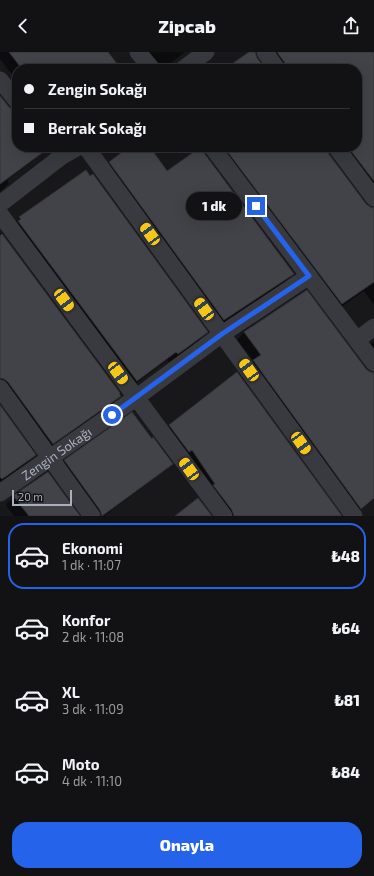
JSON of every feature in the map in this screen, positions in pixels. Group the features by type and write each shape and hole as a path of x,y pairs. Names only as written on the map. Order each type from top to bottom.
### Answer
{"street":[{"path":"138,52 148,64"},
{"path":"190,64 206,52"},
{"path":"265,52 273,64"},
{"path":"0,80 12,95"},
{"path":"0,204 57,152"},
{"path":"90,152 354,516"},
{"path":"216,152 374,363"},
{"path":"340,152 374,198"},
{"path":"0,214 224,516"},
{"name":"Zengin Sokağı","path":"0,493 136,398 222,334 309,276"},
{"path":"357,340 374,327"},
{"path":"0,388 92,516"}],"building":[{"path":"9,52 108,52 117,64 18,64"},
{"path":"249,52 255,52 261,64 232,64"},
{"path":"277,52 374,52 374,181 352,152 362,152 362,64 285,63"},
{"path":"0,96 12,109 12,152 43,152 0,184"},
{"path":"122,152 154,152 167,171 194,152 204,152 294,274 224,320 109,162"},
{"path":"228,152 328,152 366,204 374,208 374,282 342,304"},
{"path":"86,170 90,176 93,174 208,332 178,354 176,352 137,381 18,221 21,219 19,217"},
{"path":"2,234 121,396 53,444 8,382 0,378 0,236"},
{"path":"307,290 366,369 374,373 374,498 361,509 253,360 261,355 244,332"},
{"path":"237,372 342,516 234,516 232,510 213,485 215,484 192,450 189,452 169,425"},
{"path":"0,405 36,455 2,479 0,477"},
{"path":"132,412 173,464 102,516 100,510 64,460"},
{"path":"48,472 80,516 29,516 14,497 14,495"},
{"path":"198,498 212,516 175,516"}],"route":[{"path":"112,415 222,334 309,276 256,206"}]}
